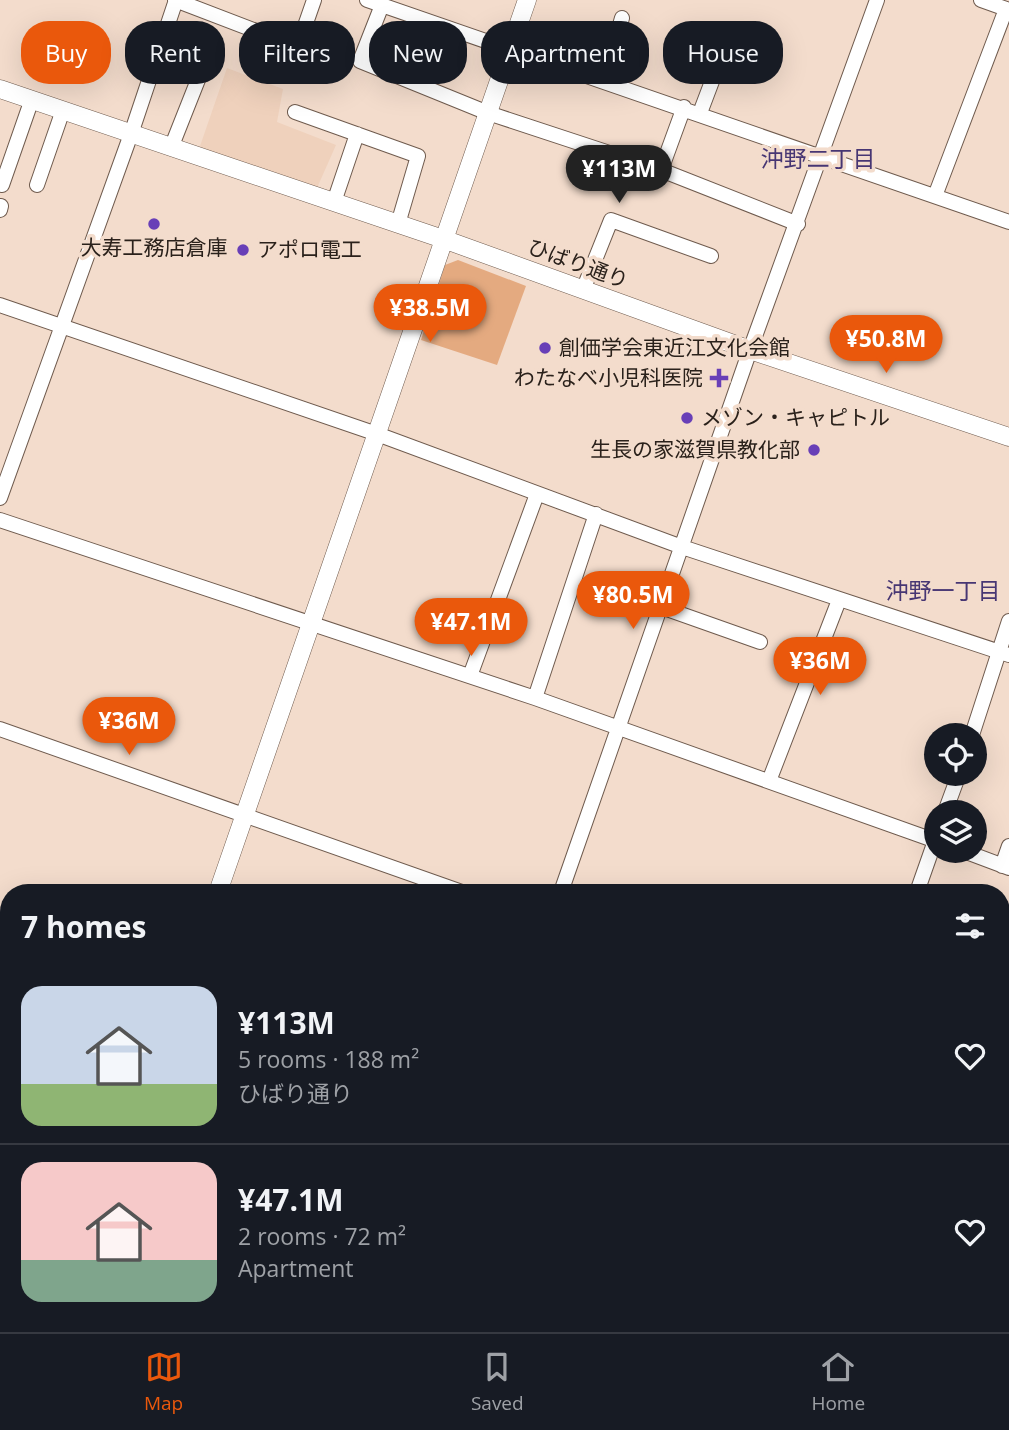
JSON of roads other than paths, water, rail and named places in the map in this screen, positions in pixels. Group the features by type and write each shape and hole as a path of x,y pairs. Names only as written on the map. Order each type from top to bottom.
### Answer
{"street":[{"path":"0,498 131,134 176,0 239,24"},
{"path":"307,21 314,0"},
{"path":"367,0 481,41"},
{"path":"520,21 527,0"},
{"path":"564,884 750,350 798,224 877,0"},
{"path":"935,196 1007,9 981,0"},
{"path":"382,5 360,61 488,113 662,170 798,224"},
{"path":"171,148 196,84"},
{"path":"221,884 313,625 498,84"},
{"path":"616,84 1009,222"},
{"path":"700,113 711,84"},
{"name":"ひばり通り","path":"1,91 32,99 446,240 750,350 1009,437"},
{"path":"2,185 32,99"},
{"path":"662,170 684,107"},
{"path":"37,185 63,110"},
{"path":"295,112 418,156 397,224"},
{"path":"334,202 357,134"},
{"path":"583,290 611,220 711,256"},
{"path":"0,305 377,434 682,547 1004,653"},
{"path":"470,676 537,494"},
{"path":"535,698 596,514"},
{"path":"0,520 535,698 924,836"},
{"path":"769,781 839,600"},
{"path":"660,607 760,642"},
{"path":"977,723 1004,653 1009,621"},
{"path":"0,729 439,884"},
{"path":"987,860 1005,867 1009,846"},
{"path":"920,884 928,863"}],"place":[{"name":"大寿工務店倉庫","path":"154,224"},
{"name":"アポロ電工","path":"243,250"},
{"name":"創価学会東近江文化会館","path":"545,348"},
{"name":"わたなべ小児科医院","path":"719,378"},
{"name":"メゾン・キャピトル","path":"687,418"},
{"name":"生長の家滋賀県教化部","path":"814,450"}],"district":[{"name":"沖野二丁目","path":"818,159"},
{"name":"沖野一丁目","path":"943,591"}]}
